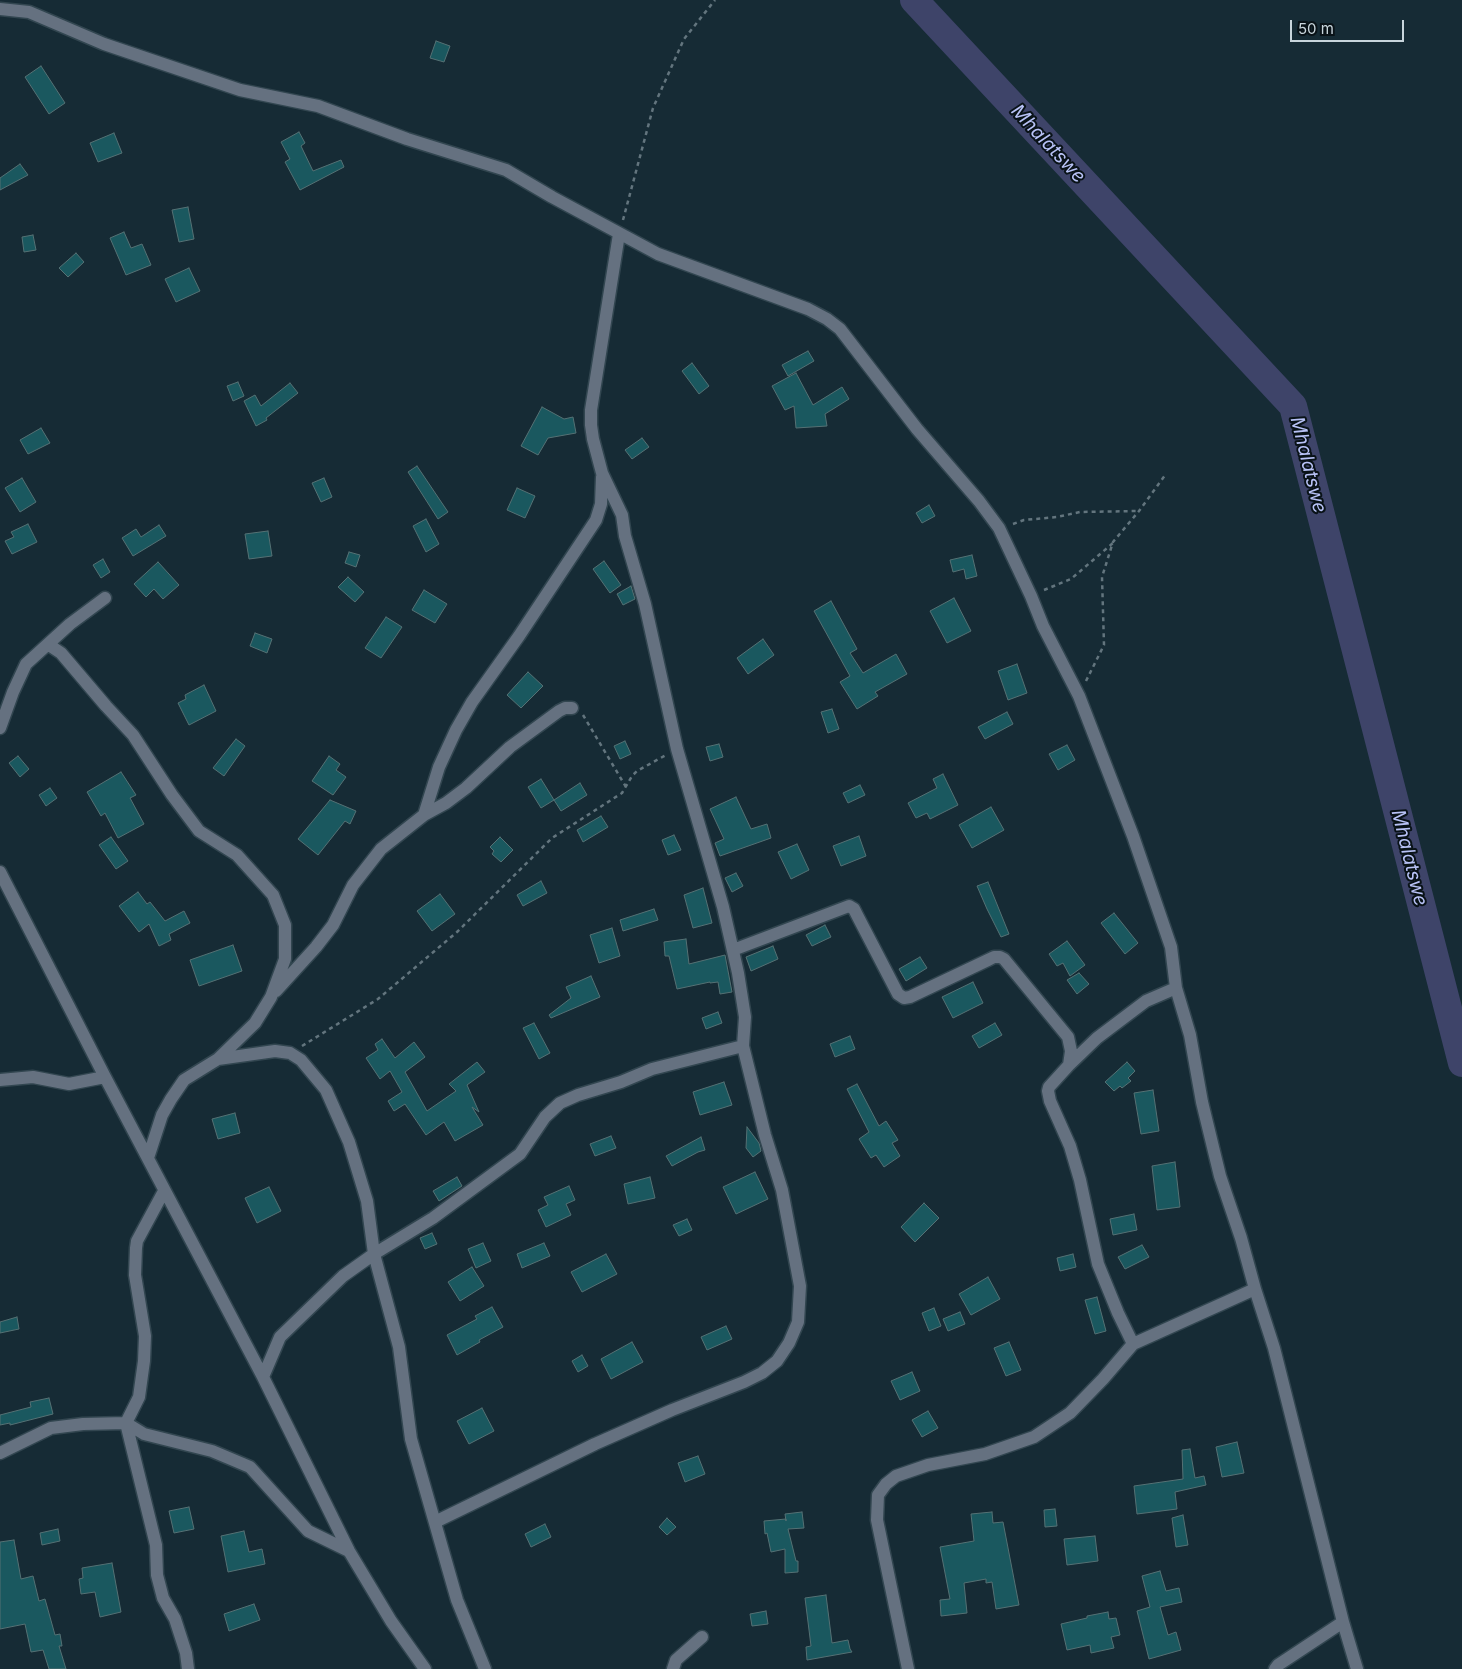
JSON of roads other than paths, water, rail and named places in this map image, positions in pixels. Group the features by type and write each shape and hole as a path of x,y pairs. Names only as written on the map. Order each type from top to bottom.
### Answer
{"street":[{"path":"0,9 29,12 104,44 240,90 318,106 407,139 506,170 658,254 788,301 827,319 840,329 917,429 979,501 999,528 1047,634 1079,696 1117,792 1152,888 1170,947 1176,988 1190,1035 1202,1102 1220,1176 1242,1238 1255,1289 1274,1348 1343,1622 1357,1669"},
{"path":"435,1522 595,1444 762,1373 777,1361 789,1343 798,1322 800,1286 782,1190 765,1135 743,1046 745,1017 733,950 723,907 677,749 645,604 625,536 622,515 602,473 590,425 619,234"},
{"path":"424,814 439,767 456,730 472,702 519,636 596,520 601,504 602,473"},
{"path":"0,728 13,692 26,664 70,624 105,598"},
{"path":"49,645 61,653 133,735 172,795 199,831 237,855 273,895 285,925 285,959 271,997"},
{"path":"148,1158 162,1115 184,1080 218,1059 254,1023 271,997 333,926 353,885 381,848 424,814 446,803 466,788 510,747 559,711 565,708 572,708"},
{"path":"0,872 164,1191 262,1376 349,1551 391,1621 425,1669"},
{"path":"733,950 849,906 854,910 898,994 904,998 910,997 994,957 1000,957 1004,959 1068,1037 1071,1051 1069,1065"},
{"path":"1133,1344 1098,1264 1073,1154 1050,1101 1048,1091 1049,1087 1069,1065 1097,1038 1146,1001 1176,988"},
{"path":"262,1376 280,1337 342,1276 433,1218 520,1154 545,1118 560,1103 652,1070 743,1046"},
{"path":"218,1059 275,1051 290,1053 302,1060 326,1090 350,1142 367,1201 374,1254 399,1347 411,1439 457,1600 485,1669"},
{"path":"0,1080 33,1077 70,1084 105,1077"},
{"path":"164,1191 136,1248 135,1275 145,1336 144,1361 139,1397 126,1423 156,1545 157,1575 163,1598 175,1619 186,1653 188,1669"},
{"path":"908,1669 877,1520 878,1495 886,1484 896,1476 928,1465 985,1454 1034,1437 1070,1413 1133,1344 1255,1289"},
{"path":"0,1453 51,1428 83,1424 126,1423 144,1434 212,1451 250,1467 308,1531 349,1551"},
{"path":"1275,1669 1278,1665 1343,1622"},
{"path":"673,1669 676,1660 702,1637"}],"waterway":[{"name":"Mhalatswe","path":"914,0 1293,406 1462,1063"}]}
